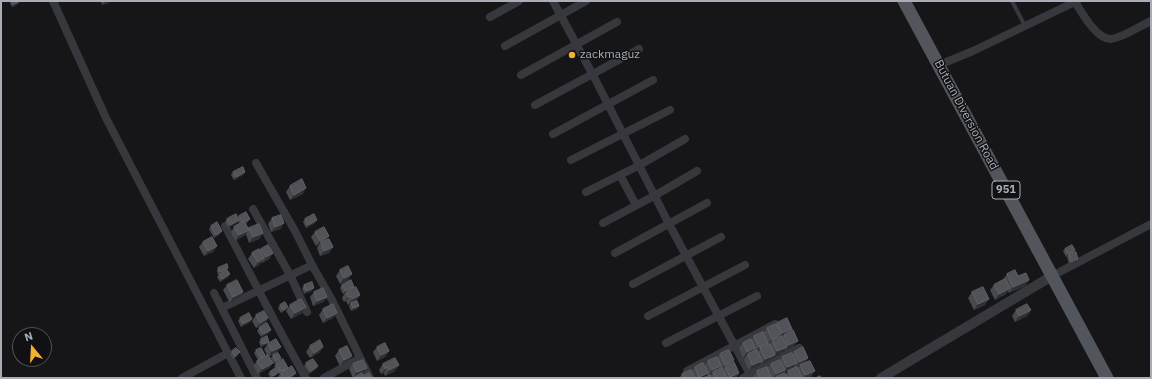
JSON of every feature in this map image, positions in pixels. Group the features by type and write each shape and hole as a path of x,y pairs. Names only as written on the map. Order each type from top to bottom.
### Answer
{"main road":[{"name":"Butuan Diversion Road","path":"904,1 1107,378"}],"street":[{"path":"53,1 106,118 242,378"},
{"path":"490,17 519,1"},
{"path":"554,1 638,166 719,316 748,377 799,348"},
{"path":"505,46 586,1"},
{"path":"939,65 1025,26 1073,2 1087,21 1103,38 1111,39 1120,36 1151,21"},
{"path":"521,75 617,22"},
{"path":"535,105 639,49"},
{"path":"553,134 653,80"},
{"path":"571,160 670,110"},
{"path":"586,192 638,166 685,139"},
{"path":"256,163 332,300 370,378"},
{"path":"603,223 697,171"},
{"path":"620,175 636,205"},
{"path":"615,253 707,202"},
{"path":"252,208 290,275 307,312"},
{"path":"881,378 1052,276 1151,224"},
{"path":"225,226 283,338 306,378"},
{"path":"633,284 721,237"},
{"path":"648,316 745,264"},
{"path":"222,308 312,265"},
{"path":"214,293 257,378"},
{"path":"666,343 757,296"},
{"path":"688,371 775,324"},
{"path":"182,378 228,353"},
{"path":"324,378 360,358"}],"lane":[{"path":"1012,1 1025,26"}],"building":[{"path":"12,1 20,1 14,4"},
{"path":"243,167 245,172 236,177 233,172"},
{"path":"302,179 306,188 294,195 290,186"},
{"path":"246,212 250,219 242,222 239,216"},
{"path":"236,214 239,220 230,225 227,219"},
{"path":"314,214 317,220 308,225 305,219"},
{"path":"281,215 284,223 275,227 272,218"},
{"path":"244,221 249,230 239,235 234,227"},
{"path":"217,222 222,231 216,235 211,226"},
{"path":"259,224 263,233 253,237 249,228"},
{"path":"324,227 329,236 320,241 315,232"},
{"path":"212,237 217,246 208,251 203,242"},
{"path":"329,239 333,247 324,251 321,242"},
{"path":"268,245 273,253 266,257 261,249"},
{"path":"1072,245 1075,250 1068,254 1065,249"},
{"path":"259,249 264,258 258,262 252,253"},
{"path":"1076,252 1078,259 1071,262 1069,254"},
{"path":"227,264 228,268 220,272 218,268"},
{"path":"348,266 352,274 344,278 340,270"},
{"path":"227,270 230,274 222,279 219,275"},
{"path":"1015,270 1018,276 1026,273 1029,280 1013,287 1007,274"},
{"path":"1005,279 1010,288 999,294 994,285"},
{"path":"237,280 243,292 233,297 227,285"},
{"path":"351,280 354,287 345,291 342,285"},
{"path":"312,282 314,288 306,291 304,285"},
{"path":"356,287 360,295 352,299 350,296 348,297 346,293"},
{"path":"983,287 989,299 978,304 972,292"},
{"path":"323,288 327,297 317,301 314,292"},
{"path":"301,299 306,307 295,313 290,305"},
{"path":"357,301 359,306 353,308 351,303"},
{"path":"285,302 288,307 283,310 280,305"},
{"path":"333,304 337,313 327,318 323,309"},
{"path":"1027,304 1031,310 1019,316 1016,310"},
{"path":"264,311 268,318 260,323 256,315"},
{"path":"249,313 252,319 243,324 240,318"},
{"path":"787,318 792,329 782,333 777,323"},
{"path":"267,323 271,330 263,334 259,328"},
{"path":"776,324 781,334 772,339 767,328"},
{"path":"793,330 798,341 788,345 784,335"},
{"path":"763,332 768,343 759,347 754,336"},
{"path":"267,336 269,342 263,344 261,339"},
{"path":"782,336 787,347 777,351 772,340"},
{"path":"276,339 281,347 272,351 268,344"},
{"path":"751,339 755,348 747,352 743,343"},
{"path":"320,340 323,347 314,353 310,346"},
{"path":"385,343 389,351 381,355 377,347"},
{"path":"770,344 775,355 765,359 760,348"},
{"path":"347,346 352,356 344,360 339,350"},
{"path":"803,347 808,358 799,362 794,352"},
{"path":"236,348 240,352 235,356 232,351"},
{"path":"261,348 265,355 261,358 256,350"},
{"path":"729,350 734,360 725,365 720,354"},
{"path":"757,350 762,361 752,365 748,354"},
{"path":"278,353 281,358 276,361 273,355"},
{"path":"792,353 797,363 787,367 782,357"},
{"path":"268,355 273,363 262,369 257,361"},
{"path":"717,357 721,366 712,370 708,361"},
{"path":"395,358 399,365 389,370 387,367 385,369 383,364"},
{"path":"283,359 288,368 281,371 276,363"},
{"path":"313,359 318,366 311,371 306,363"},
{"path":"363,360 367,368 357,372 353,364"},
{"path":"780,360 785,370 776,374 771,364"},
{"path":"810,361 815,371 805,375 800,365"},
{"path":"734,362 739,373 730,377 725,367"},
{"path":"703,363 708,373 699,377 695,367"},
{"path":"292,366 296,373 288,378 283,378 281,373"},
{"path":"277,367 280,371 273,376 270,372"},
{"path":"767,367 771,378 760,378 757,371"},
{"path":"797,367 802,377 791,378 788,371"},
{"path":"722,368 727,378 716,378 713,372"},
{"path":"691,370 694,378 684,378 682,374"},
{"path":"362,373 365,378 354,378"},
{"path":"369,373 372,378 365,378 364,376"},
{"path":"785,373 788,378 776,378 776,377"},
{"path":"710,375 711,378 704,378"}],"place":[{"name":"zackmaguz","path":"572,55"}]}
